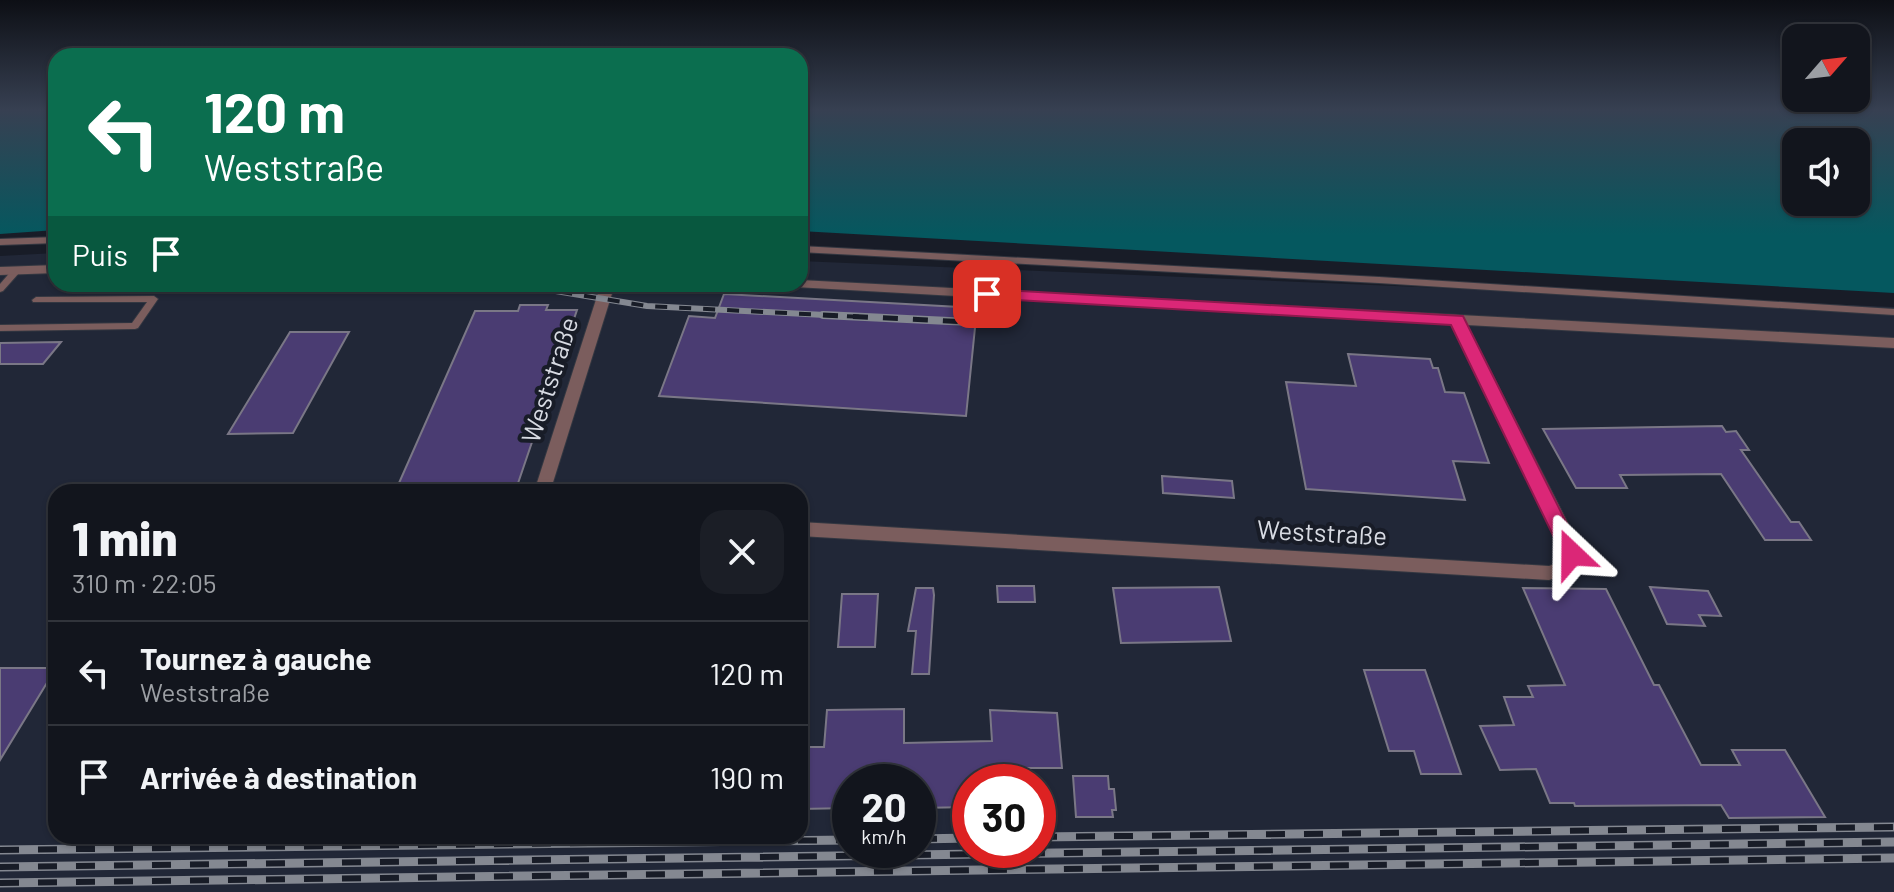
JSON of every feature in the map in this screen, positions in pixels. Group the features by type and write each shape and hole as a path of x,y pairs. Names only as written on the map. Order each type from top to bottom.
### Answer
{"street":[{"path":"0,271 48,269"},
{"path":"808,284 1894,343"},
{"name":"Weststraße","path":"545,484 605,292"},
{"name":"Weststraße","path":"808,529 1558,571 1564,568 1572,554 1568,541 1503,402 1457,320"}],"lane":[{"path":"0,242 48,240"},
{"path":"808,249 1894,312"},
{"path":"0,289 16,271"},
{"path":"0,328 135,326 154,299 36,300"}],"shaded area":[{"path":"48,253 48,292 808,292 808,261 1894,307 1894,892 0,892 0,256"}],"water":[{"path":"0,153 48,153 48,231 0,234"},
{"path":"808,153 1782,153 1782,216 1870,216 1870,153 1894,153 1894,293 808,231"}],"building":[{"path":"724,294 977,308 966,416 659,396 689,316 715,318"},
{"path":"520,305 548,305 546,310 577,310 518,484 399,484 475,311 518,311"},
{"path":"290,332 349,332 293,433 228,434"},
{"path":"61,342 43,364 0,364 0,343"},
{"path":"1348,354 1430,359 1433,368 1438,368 1445,392 1464,393 1489,463 1453,461 1465,500 1306,489 1286,382 1356,386"},
{"path":"1722,426 1726,432 1736,431 1749,450 1741,450 1791,522 1799,522 1811,540 1765,540 1721,474 1620,475 1627,488 1576,488 1543,429"},
{"path":"1162,476 1232,481 1234,498 1163,493"},
{"path":"997,586 1034,586 1035,602 998,602"},
{"path":"1219,587 1231,641 1121,643 1113,588"},
{"path":"1650,587 1708,591 1721,616 1699,615 1705,626 1667,624"},
{"path":"916,588 933,588 929,674 912,674 916,631 908,631"},
{"path":"1523,588 1606,589 1654,685 1659,685 1701,765 1740,765 1732,750 1785,750 1825,817 1729,818 1721,805 1575,806 1574,803 1550,803 1536,769 1500,770 1480,726 1514,725 1504,697 1533,697 1528,686 1565,685"},
{"path":"842,594 878,594 875,647 838,647"},
{"path":"0,668 48,668 48,681 0,760"},
{"path":"1364,670 1425,670 1461,774 1421,774 1414,751 1389,751"},
{"path":"904,709 904,743 992,741 990,710 1057,713 1062,768 1056,768 1056,764 952,764 952,807 936,808 936,764 832,764 832,808 808,809 808,747 824,747 827,710"},
{"path":"1073,776 1108,776 1109,789 1114,789 1116,810 1112,810 1113,817 1076,817"}],"railway":[{"path":"562,292 647,306 848,316"},
{"path":"823,315 848,316"},
{"path":"848,316 970,322"},
{"path":"848,316 864,317"},
{"path":"1056,837 1894,827"},
{"path":"936,839 952,838"},
{"path":"808,840 832,840"},
{"path":"0,867 1894,842"},
{"path":"0,850 510,844"},
{"path":"0,883 1894,858"}],"route":[{"path":"987,294 1457,320 1572,554"}]}
